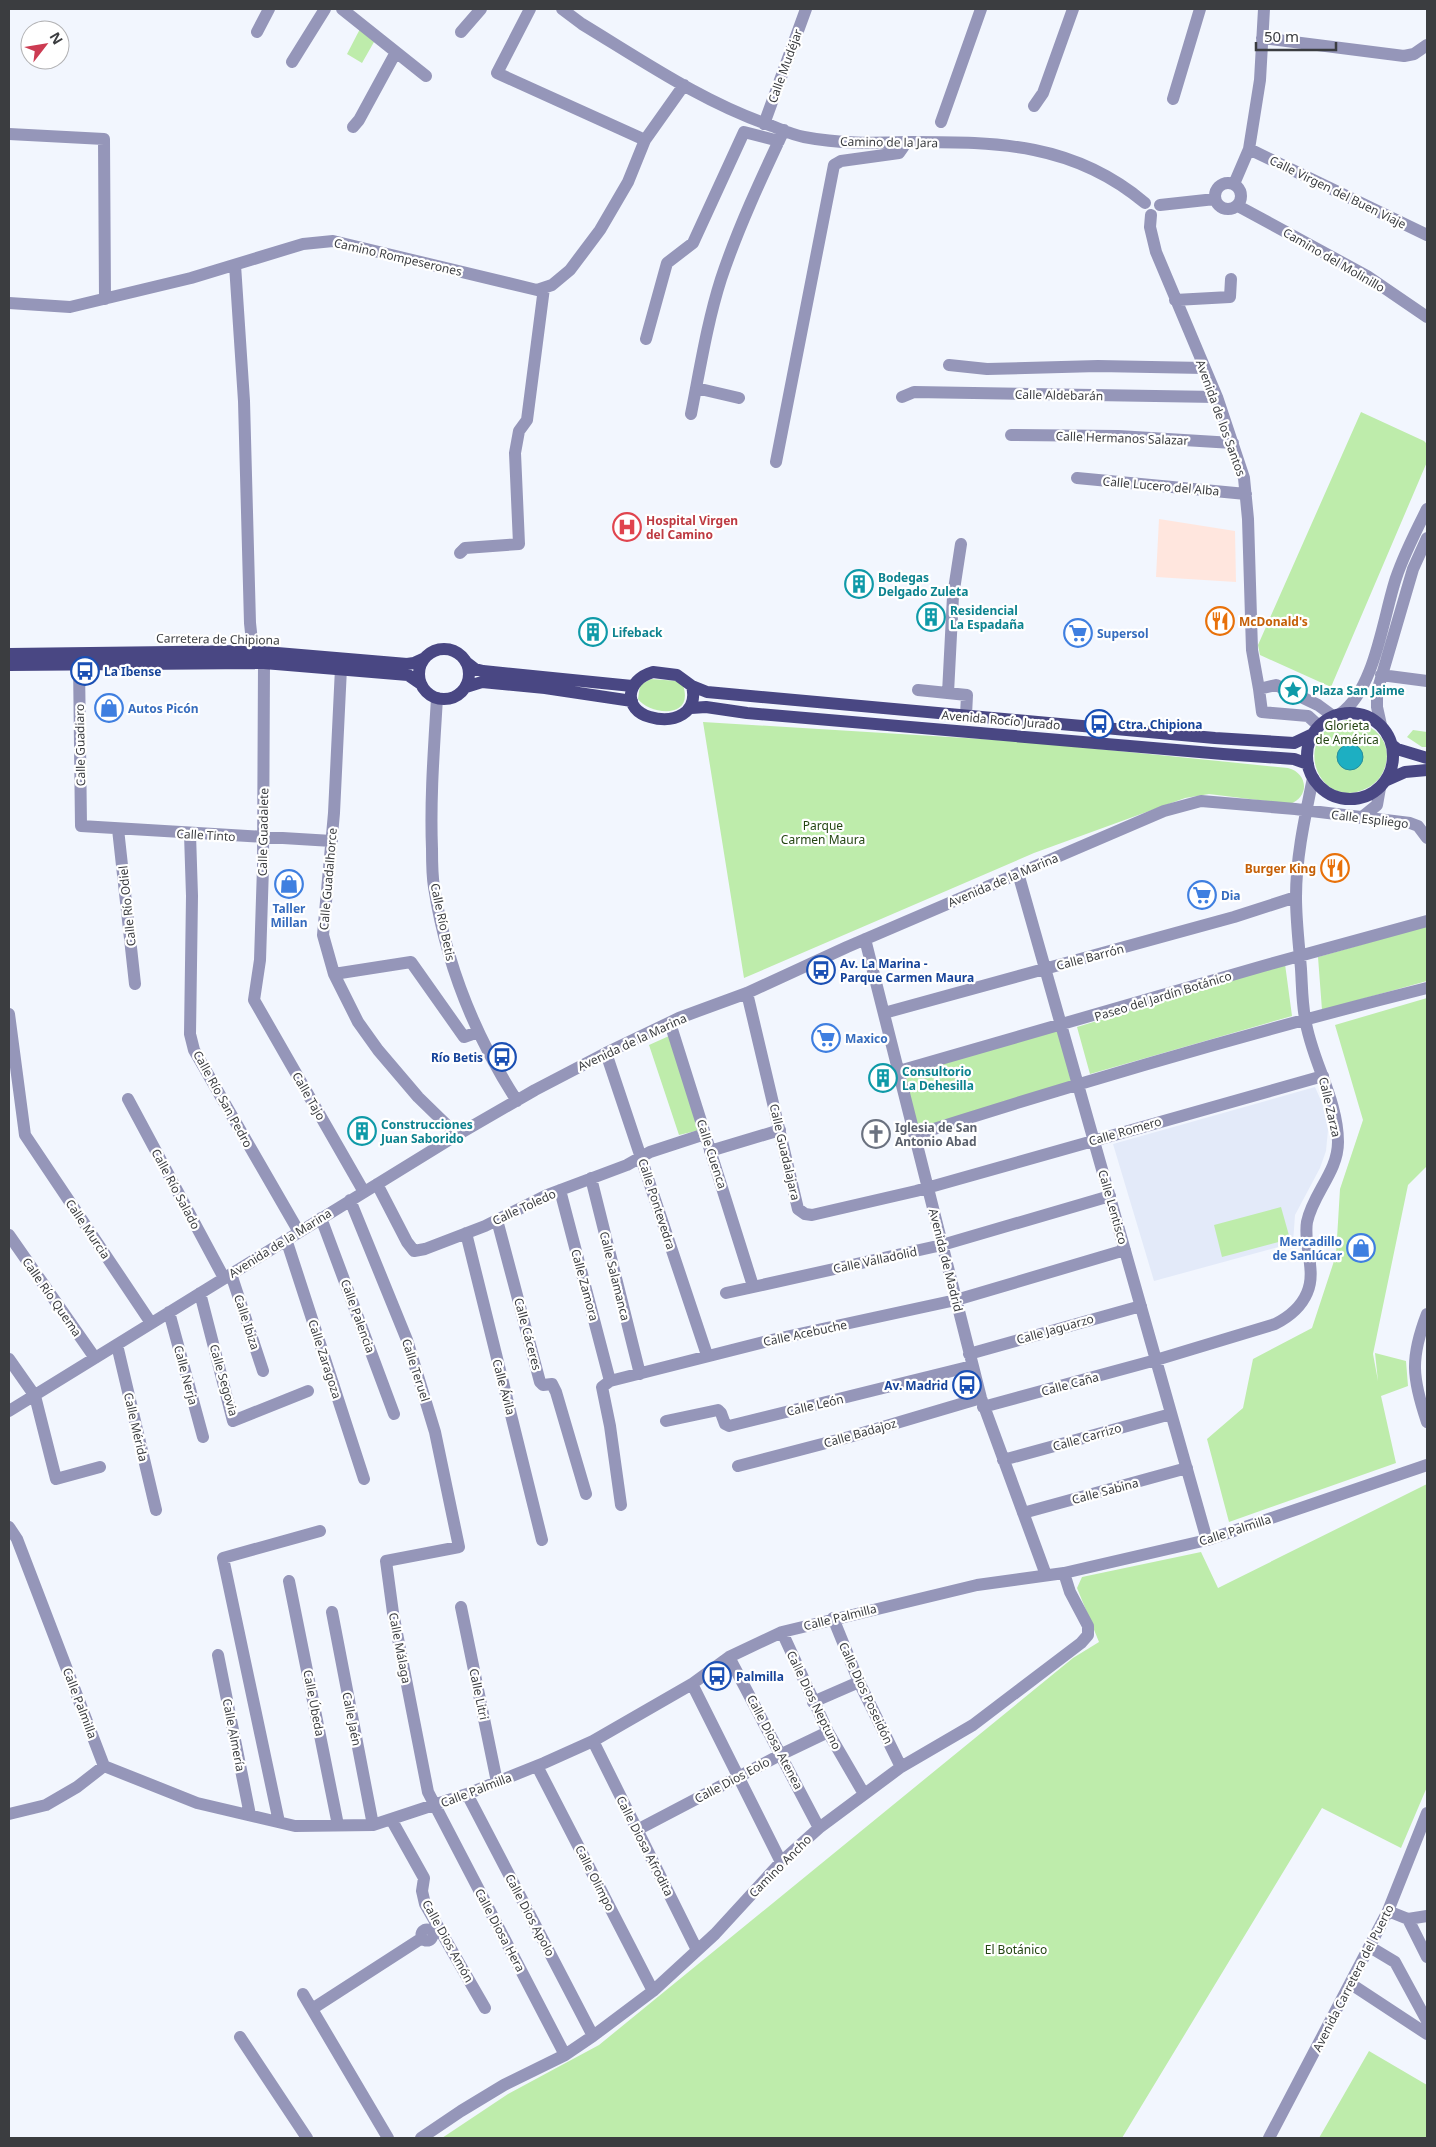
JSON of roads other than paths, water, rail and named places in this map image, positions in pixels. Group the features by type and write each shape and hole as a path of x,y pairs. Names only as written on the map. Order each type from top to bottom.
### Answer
{"main road":[{"path":"466,662 469,674 466,687 462,692 450,698 437,698 430,695 421,684 419,670 425,658 434,650 446,649 458,653 475,669 483,671 632,686"},
{"name":"Carretera de Chipiona","path":"9,654 253,651 407,664 425,658"},
{"name":"Carretera de Chipiona","path":"9,665 264,663 408,675 421,684"},
{"path":"653,672 677,675 692,686 694,698 691,708 680,716 667,718 650,718 637,709 630,693 632,686 638,679 653,672"},
{"path":"466,687 482,682 546,688 632,701"},
{"name":"Avenida Rocío Jurado","path":"692,686 707,692 1294,743 1316,730"},
{"name":"Avenida Rocío Jurado","path":"691,708 710,708 1294,759 1308,764"},
{"path":"1384,784 1392,769 1394,757 1392,745 1381,725 1369,717 1355,713 1337,715 1316,730 1307,754 1313,778 1326,792 1344,799 1357,799 1370,795 1384,784 1405,772 1427,770"},
{"path":"1392,745 1397,749 1427,758"}],"street":[{"path":"257,32 269,9"},
{"path":"292,62 325,9"},
{"path":"342,9 426,76"},
{"path":"461,32 481,9"},
{"path":"530,9 497,73 644,140"},
{"name":"Camino de la Jara","path":"562,9 582,24 684,85 738,115 764,124 781,136 802,136 850,144 906,142 993,145 1042,150 1090,166 1125,186 1145,203"},
{"name":"Calle Mudéjar","path":"764,124 806,9"},
{"path":"941,122 981,9"},
{"path":"1034,106 1043,93 1073,9"},
{"path":"1173,99 1200,9"},
{"path":"1234,184 1249,149 1260,80 1264,9"},
{"path":"1262,38 1404,56 1414,54 1427,45"},
{"path":"353,127 359,120 396,52"},
{"path":"460,553 465,548 519,544 515,453 519,431 527,420 544,288 552,285 570,270 600,230 628,182 644,140 684,85"},
{"path":"646,338 667,263 693,243 744,132 781,136 750,202 721,280 691,414"},
{"path":"9,134 104,139 105,299"},
{"path":"776,462 834,165 841,161 899,153 906,142"},
{"name":"Calle Virgen del Buen Viaje","path":"1249,149 1427,235"},
{"path":"1226,183 1234,184 1241,194 1238,206 1232,209 1224,209 1218,205 1215,199 1218,187 1226,183"},
{"path":"1153,199 1160,206 1157,214 1151,215 1146,212 1145,203 1153,199"},
{"path":"1160,206 1215,199"},
{"name":"Camino del Molinillo","path":"1238,206 1367,276 1427,317"},
{"name":"Avenida de los Santos","path":"1151,215 1150,227 1156,252 1217,397 1244,478 1252,650 1259,689"},
{"name":"Camino Rompeserones","path":"9,303 70,307 191,278 303,244 333,241 537,290 544,288"},
{"path":"235,264 244,401 250,622 253,651"},
{"path":"1175,300 1230,298 1231,279"},
{"path":"949,365 987,369 1098,366 1204,368"},
{"path":"696,388 739,398"},
{"name":"Calle Aldebarán","path":"902,397 914,392 1217,397"},
{"name":"Calle Hermanos Salazar","path":"1011,435 1118,436 1233,443"},
{"name":"Calle Lucero del Alba","path":"1077,478 1246,494"},
{"path":"1316,730 1308,716 1262,712 1259,689 1276,685 1337,715 1354,701 1366,679 1406,551 1427,508"},
{"path":"1381,725 1376,701 1381,676 1413,569 1427,538"},
{"path":"948,693 953,596 961,544"},
{"name":"Calle Guadiaro","path":"79,663 81,826"},
{"name":"Calle Guadalete","path":"254,1000 260,960 264,838 264,663"},
{"name":"Calle Guadalhorce","path":"341,668 332,841 323,935 334,974 358,1022 378,1050 418,1096 457,1135"},
{"path":"1381,676 1427,681"},
{"name":"Avenida Rocío Jurado","path":"918,690 967,695 966,715"},
{"name":"Calle Río Betis","path":"437,698 431,824 434,886 449,957 471,1018 499,1074 517,1101"},
{"path":"1296,715 1303,698"},
{"name":"Calle Zarza","path":"1156,1360 1275,1324 1285,1319 1295,1310 1308,1292 1311,1278 1307,1222 1312,1207 1333,1168 1338,1142 1335,1118 1305,1019 1300,957 1296,897 1306,811 1313,778"},
{"path":"1361,818 1377,805 1384,784"},
{"path":"1310,794 1323,813"},
{"name":"Avenida de la Marina","path":"9,1410 457,1135 606,1053 670,1023 747,992 865,939 1164,811 1201,801 1306,811"},
{"path":"1377,805 1391,821"},
{"name":"Calle Espliego","path":"1306,811 1410,823 1418,826 1427,838"},
{"name":"Calle Tinto","path":"81,826 332,841"},
{"name":"Calle Río Odiel","path":"118,829 135,984"},
{"name":"Calle Río San Pedro","path":"190,834 192,896 190,1034 194,1050 299,1232"},
{"name":"Calle Lentisco","path":"1018,873 1207,1540"},
{"name":"Calle Barrón","path":"884,1014 1234,917 1296,897"},
{"name":"Paseo del Jardín Botánico","path":"899,1071 1061,1026 1263,966 1427,922"},
{"name":"Avenida de Madrid","path":"865,939 916,1135 982,1403 1046,1575"},
{"path":"334,974 411,962 464,1037 478,1032"},
{"path":"916,1135 1078,1084 1305,1019 1427,988"},
{"name":"Calle Guadalajara","path":"747,992 798,1209 804,1214 812,1215 928,1188"},
{"name":"Calle Tajo","path":"254,1000 364,1192"},
{"name":"Calle Murcia","path":"9,1014 25,1135 152,1323"},
{"name":"Calle Cuenca","path":"670,1023 753,1286"},
{"name":"Calle Pontevedra","path":"606,1053 707,1355"},
{"name":"Calle Romero","path":"928,1188 1323,1076"},
{"name":"Calle Río Salado","path":"128,1099 227,1276"},
{"path":"710,1151 780,1130"},
{"name":"Calle Toledo","path":"377,1184 407,1242 414,1251 425,1249 466,1233 560,1190 627,1166 650,1152 705,1134"},
{"name":"Calle Salamanca","path":"591,1178 640,1374"},
{"name":"Calle Zamora","path":"560,1190 610,1381"},
{"name":"Calle Valladolid","path":"726,1293 942,1245 1110,1196"},
{"name":"Calle Teruel","path":"350,1200 410,1349 435,1432 459,1548"},
{"name":"Calle Palencia","path":"322,1218 394,1414"},
{"name":"Calle Cáceres","path":"497,1220 540,1382 543,1385 552,1384 556,1392 586,1494"},
{"name":"Calle Ávila","path":"466,1233 542,1540"},
{"name":"Calle Río Quema","path":"9,1235 95,1358"},
{"name":"Calle Zaragoza","path":"286,1239 364,1479"},
{"name":"Calle Acebuche","path":"610,1381 707,1355 956,1300 1125,1250"},
{"name":"Calle Ibiza","path":"227,1276 264,1371"},
{"name":"Calle Segovia","path":"200,1293 233,1421 308,1390"},
{"name":"Calle Jaguarzo","path":"971,1360 1141,1306"},
{"name":"Calle Nerja","path":"169,1312 203,1437"},
{"path":"1427,1314 1414,1356 1417,1392 1427,1422"},
{"name":"Calle Mérida","path":"117,1345 156,1510"},
{"path":"9,1359 34,1396 56,1479 100,1467"},
{"name":"Calle León","path":"666,1421 718,1410 725,1424 729,1426 971,1360"},
{"name":"Calle Caña","path":"982,1403 1156,1360"},
{"path":"610,1381 602,1387 610,1426 621,1504"},
{"name":"Calle Badajoz","path":"738,1466 982,1403"},
{"name":"Calle Carrizo","path":"1003,1460 1171,1414"},
{"name":"Calle Palmilla","path":"9,1527 17,1539 104,1766 198,1803 295,1826 373,1825 467,1794 593,1741 692,1684 729,1657 782,1632 833,1618 977,1585 1064,1573 1207,1540 1427,1465"},
{"name":"Calle Sabina","path":"1022,1513 1187,1468"},
{"path":"279,1822 223,1558 320,1531"},
{"name":"Calle Málaga","path":"435,1806 428,1792 393,1613 386,1561 459,1548"},
{"name":"Camino Ancho","path":"421,2138 461,2111 504,2086 565,2055 593,2036 653,1990 715,1934 781,1862 819,1828 901,1767 973,1725 1080,1644 1088,1635 1088,1626 1070,1592 1064,1573"},
{"name":"Calle Úbeda","path":"289,1581 338,1825"},
{"name":"Calle Litri","path":"461,1607 497,1782"},
{"name":"Calle Jaén","path":"332,1612 373,1825"},
{"name":"Calle Dios Poseidón","path":"833,1618 859,1682 901,1767"},
{"name":"Calle Dios Neptuno","path":"782,1632 828,1732 864,1794"},
{"name":"Calle Almería","path":"218,1655 250,1815"},
{"name":"Calle Diosa Atenea","path":"729,1657 782,1754 819,1828"},
{"path":"813,1702 859,1682"},
{"path":"692,1684 781,1862"},
{"name":"Calle Dios Eolo","path":"637,1830 828,1732"},
{"name":"Calle Diosa Afrodita","path":"593,1741 697,1950"},
{"path":"9,1814 46,1805 77,1787 104,1766"},
{"name":"Calle Olimpo","path":"537,1766 653,1990"},
{"name":"Calle Dios Apolo","path":"467,1794 593,2036"},
{"name":"Calle Diosa Hera","path":"435,1806 565,2055"},
{"name":"Avenida Carretera del Puerto","path":"1269,2138 1388,1911 1427,1813"},
{"name":"Calle Dios Amón","path":"391,1819 424,1878 422,1891 430,1932 485,2008"},
{"path":"1388,1911 1408,1919 1427,1916"},
{"path":"1408,1919 1427,1957"},
{"path":"312,2009 430,1932"},
{"path":"1370,1947 1395,1962 1427,2029"},
{"path":"1351,1984 1427,2029"},
{"path":"303,1994 388,2138"},
{"path":"240,2037 307,2138"}],"water":[{"path":"1350,744 1359,748 1363,757 1359,766 1350,770 1341,766 1337,757 1341,748"}],"place":[{"name":"Hospital Virgen del Camino","path":"627,527"},
{"name":"Bodegas Delgado Zuleta","path":"859,584"},
{"name":"Residencial La Espadaña","path":"931,617"},
{"name":"McDonald's","path":"1220,621"},
{"name":"Lifeback","path":"593,632"},
{"name":"Supersol","path":"1078,633"},
{"name":"La Ibense","path":"85,671"},
{"name":"Plaza San Jaime","path":"1293,690"},
{"name":"Autos Picón","path":"109,708"},
{"name":"Ctra. Chipiona","path":"1099,724"},
{"name":"Burger King","path":"1335,868"},
{"name":"Taller Millan","path":"289,884"},
{"name":"Dia","path":"1202,895"},
{"name":"Av. La Marina - Parque Carmen Maura","path":"821,970"},
{"name":"Maxico","path":"826,1038"},
{"name":"Río Betis","path":"502,1057"},
{"name":"Consultorio La Dehesilla","path":"883,1078"},
{"name":"Construcciones Juan Saborido","path":"362,1131"},
{"name":"Iglesia de San Antonio Abad","path":"876,1134"},
{"name":"Mercadillo de Sanlúcar","path":"1361,1248"},
{"name":"Av. Madrid","path":"967,1385"},
{"name":"Palmilla","path":"717,1676"}],"park label":[{"name":"Glorieta de América","path":"1347,732"},
{"name":"Parque Carmen Maura","path":"823,832"},
{"name":"El Botánico","path":"1016,1949"}]}
